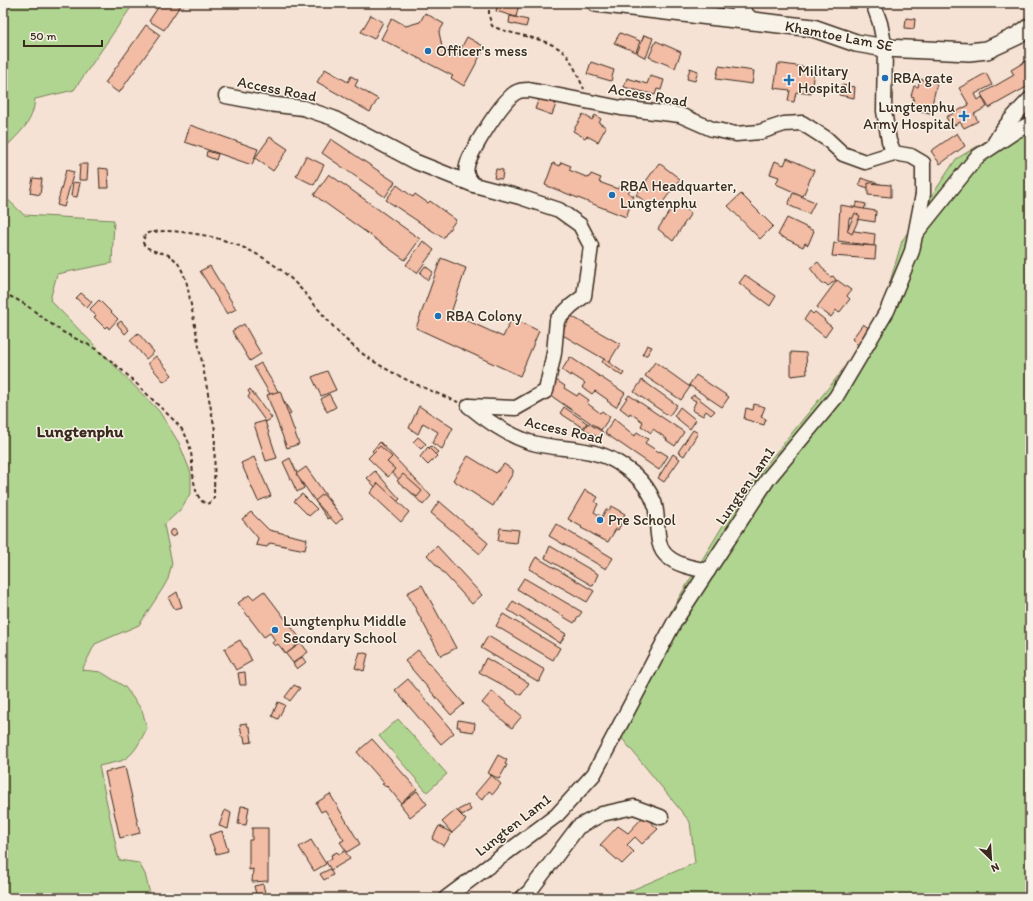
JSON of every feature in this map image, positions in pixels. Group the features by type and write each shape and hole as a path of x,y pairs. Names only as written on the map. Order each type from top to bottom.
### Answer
{"main road":[{"name":"Khamtoe Lam SE","path":"596,3 814,28 856,43 885,48 979,52 1017,36 1030,27"}],"street":[{"path":"736,3 753,21"},
{"path":"873,3 880,23 885,48 884,111 889,141 894,153"},
{"name":"Access Road","path":"474,185 468,180 466,167 470,154 501,107 516,92 529,90 621,108 680,115 712,129 736,134 760,132 784,124 802,123 827,139 843,154 865,162 894,153"},
{"name":"Access Road","path":"226,96 268,104 303,108 325,116 416,162 474,185 520,197 559,210 580,225 591,246 584,296 557,320 554,353 546,391 516,408 469,406"},
{"path":"993,146 1005,126 1030,99"},
{"path":"915,235 977,157 1016,131 1030,124"},
{"name":"Lungten Lam1","path":"446,898 557,815 594,774 675,621 768,479 836,397 887,311 912,251 923,194 923,163 911,156 894,153"},
{"name":"Access Road","path":"469,406 486,420 529,442 599,454 624,467 641,481 654,503 660,546 663,553 679,564 708,571"},
{"path":"522,898 529,892 578,827 602,814 634,807 661,817"}],"path":[{"path":"489,3 489,16 492,26 546,42 566,54 590,102"},
{"path":"3,294 25,304 64,333 83,341 97,350 138,385 174,420 187,439 192,453 192,472 195,485 200,499 207,504 212,501 214,497 214,430 187,284 182,270 175,260 145,246 143,243 143,238 145,234 169,231 205,236 233,243 256,253 271,262 286,274 333,327 360,352 400,377 469,406"}],"green space":[{"path":"3,3 134,3 74,90 35,99 34,107 27,124 3,149"},
{"path":"1030,115 1030,898 622,898 625,893 695,863 690,822 621,737 672,609 741,496 855,355 880,316 902,241 956,159"},
{"path":"3,195 24,215 114,220 112,263 57,274 50,300 159,411 179,443 191,473 191,492 181,509 164,525 172,563 168,579 139,625 95,644 82,670 101,672 125,687 142,710 147,728 134,751 121,761 99,766 119,860 139,863 145,874 151,898 3,898"},
{"path":"398,719 447,774 427,792 379,736"}],"building":[{"path":"161,3 182,3 164,30 149,21"},
{"path":"498,3 519,4 516,17 496,11"},
{"name":"Officer's mess","path":"425,13 444,24 439,32 442,47 457,56 467,37 485,47 464,86 451,78 453,76 381,39 392,18 406,26 420,22"},
{"path":"371,15 383,22 374,39 361,32"},
{"path":"510,16 528,20 526,27 509,23"},
{"path":"906,18 915,19 914,29 905,28"},
{"path":"146,25 160,35 119,93 105,83"},
{"path":"620,33 640,41 636,52 614,43"},
{"path":"644,35 653,38 646,58 637,53"},
{"path":"656,41 681,52 675,68 649,57"},
{"path":"1026,61 1030,69 1030,85 989,108 981,94 1014,75 1011,70"},
{"path":"591,62 614,70 611,81 587,74"},
{"path":"778,64 810,68 814,70 811,94 796,92 794,102 788,101 790,90 774,88"},
{"path":"719,66 754,71 752,84 716,79"},
{"path":"690,68 698,71 695,81 687,79"},
{"path":"325,69 348,82 351,76 358,80 355,86 378,99 370,112 317,82"},
{"path":"986,73 992,85 975,94 978,100 982,97 987,107 974,114 978,121 964,128 960,122 951,127 946,117 969,105 959,88"},
{"path":"650,76 664,80 661,90 657,89 655,95 624,87 627,78 647,84"},
{"path":"920,79 937,83 930,113 911,109 914,97 911,96 914,86 918,87"},
{"path":"841,85 855,87 854,98 839,95"},
{"path":"539,98 556,104 552,115 535,109"},
{"path":"583,114 592,120 595,115 601,119 599,123 606,127 598,142 587,136 585,138 573,131"},
{"path":"190,125 258,149 252,165 185,142"},
{"path":"957,133 965,146 940,164 931,151"},
{"path":"270,137 288,149 273,171 255,158"},
{"path":"331,139 395,182 385,197 322,153"},
{"path":"207,151 218,154 216,160 206,156"},
{"path":"306,156 324,165 314,185 296,176"},
{"path":"787,158 814,170 803,196 776,184 779,177 770,174 775,161 784,165"},
{"path":"561,162 571,166 569,170 589,178 591,174 601,178 599,182 618,189 620,186 630,189 628,193 634,196 626,217 545,185 553,163 560,166"},
{"path":"659,163 680,179 657,210 636,195"},
{"path":"80,164 88,164 87,180 79,180"},
{"path":"99,168 108,169 109,188 100,188"},
{"path":"496,169 503,170 502,179 494,178"},
{"path":"66,170 74,172 64,207 57,205"},
{"path":"329,174 420,239 405,260 314,195"},
{"path":"33,178 42,179 40,195 30,193"},
{"path":"861,178 883,185 881,192 859,185"},
{"path":"73,182 80,183 77,197 71,196"},
{"path":"868,183 891,185 891,197 868,195"},
{"path":"397,185 413,197 415,194 428,203 430,201 456,220 443,238 386,200"},
{"path":"793,193 815,202 809,214 788,205"},
{"path":"741,194 773,226 760,239 728,206"},
{"path":"676,201 691,213 673,241 658,229"},
{"path":"857,202 866,204 864,210 854,209"},
{"path":"840,205 876,211 875,222 849,218 848,230 875,234 874,246 838,241"},
{"path":"855,213 860,216 852,234 847,231"},
{"path":"787,218 814,231 808,245 805,243 803,247 778,235"},
{"path":"423,241 434,250 417,273 406,265"},
{"path":"834,243 876,246 875,259 832,256"},
{"name":"RBA Colony","path":"441,258 466,268 451,313 503,337 512,318 539,331 520,376 416,328"},
{"path":"818,262 830,277 833,276 836,280 828,286 825,283 823,285 810,268"},
{"path":"210,266 236,309 227,314 200,271"},
{"path":"425,266 433,272 428,280 420,273"},
{"path":"745,275 776,296 770,306 739,283"},
{"path":"837,280 851,290 847,296 850,299 839,313 836,310 831,317 817,307"},
{"path":"81,293 92,302 87,308 76,298"},
{"path":"99,300 118,319 109,329 107,326 105,328 94,317 96,316 90,309"},
{"path":"810,311 813,314 815,312 832,327 825,337 804,320"},
{"path":"571,316 620,344 609,362 561,334"},
{"path":"121,321 129,330 125,334 117,324"},
{"path":"244,324 261,354 250,361 232,331"},
{"path":"863,324 870,329 858,345 852,339"},
{"path":"138,333 154,352 146,359 130,340"},
{"path":"647,345 652,347 647,355 642,355"},
{"path":"791,352 806,353 807,374 791,376"},
{"path":"156,356 172,375 164,382 148,363"},
{"path":"570,357 625,393 616,407 595,391 592,394 582,387 585,383 571,374 570,376 562,370"},
{"path":"604,359 624,373 622,376 602,362"},
{"path":"655,362 690,387 681,400 645,376"},
{"path":"261,363 291,413 284,418 254,367"},
{"path":"327,371 336,390 321,396 312,377"},
{"path":"696,375 729,397 722,407 689,385"},
{"path":"556,380 565,386 564,388 577,396 579,393 589,400 587,403 600,413 602,411 610,417 601,430 547,393"},
{"path":"642,380 677,405 669,416 634,392"},
{"path":"250,389 272,418 266,422 248,397 250,394 248,391"},
{"path":"280,391 299,444 287,448 267,395"},
{"path":"329,394 336,407 327,412 321,399"},
{"path":"629,395 684,432 675,446 653,429 651,433 641,426 643,422 630,413 629,415 620,408"},
{"path":"694,395 715,411 711,415 706,411 703,416 692,410 696,401 690,398"},
{"path":"754,404 765,407 761,417 766,419 764,425 744,419 746,408 753,410"},
{"path":"419,406 453,428 442,449 432,443 438,432 423,423 418,434 409,428"},
{"path":"564,407 587,423 583,428 560,413"},
{"path":"680,407 696,420 690,429 674,416"},
{"path":"614,419 635,436 637,432 648,439 645,443 668,456 659,470 605,433"},
{"path":"265,421 277,458 266,461 254,424"},
{"path":"588,423 603,432 599,438 584,429"},
{"path":"693,430 698,433 684,456 678,452"},
{"path":"418,437 426,444 421,449 413,442"},
{"path":"380,442 431,496 423,505 372,451"},
{"path":"380,446 392,457 387,462 395,469 388,477 368,458"},
{"path":"431,446 438,452 430,459 424,453"},
{"path":"428,447 437,456 428,465 420,457"},
{"path":"673,454 680,459 664,482 658,478"},
{"path":"468,456 496,473 504,464 513,470 513,473 493,506 453,480"},
{"path":"254,457 271,496 258,501 241,463"},
{"path":"290,458 304,488 297,492 283,462"},
{"path":"306,467 337,511 328,519 296,474"},
{"path":"375,471 400,499 392,506 367,478"},
{"path":"403,474 422,491 417,497 397,481"},
{"path":"378,483 409,512 401,522 370,493"},
{"path":"585,490 598,497 595,502 598,504 594,512 602,517 606,509 609,511 611,506 625,514 618,530 616,529 608,542 593,535 568,519"},
{"path":"302,494 317,509 309,516 294,501"},
{"path":"323,494 343,518 336,524 315,501"},
{"path":"439,501 488,543 480,554 431,513"},
{"path":"251,512 269,530 307,539 305,550 270,543 267,547 256,545 258,538 242,519"},
{"path":"556,524 613,558 606,569 549,536"},
{"path":"500,528 519,530 517,543 498,541"},
{"path":"173,529 176,530 176,536 173,537 170,536 169,533 170,530"},
{"path":"437,546 482,595 472,604 427,555"},
{"path":"550,546 598,574 593,586 545,558"},
{"path":"536,557 594,591 587,602 529,569"},
{"path":"524,578 582,612 574,623 517,589"},
{"path":"422,585 456,648 441,656 407,593"},
{"path":"264,591 302,641 286,654 278,644 275,646 272,643 275,640 270,633 264,637 238,603 249,595 253,599"},
{"path":"177,592 182,607 175,609 168,598"},
{"path":"513,601 566,634 560,643 508,610"},
{"path":"503,614 560,648 553,660 496,626"},
{"path":"488,636 545,670 539,682 481,648"},
{"path":"240,640 252,661 236,670 224,649"},
{"path":"301,643 308,652 293,663 286,654"},
{"path":"418,650 464,704 451,715 405,661"},
{"path":"360,652 368,654 364,671 355,668"},
{"path":"302,657 306,662 297,669 293,664"},
{"path":"486,658 529,683 521,695 479,672"},
{"path":"245,672 246,685 240,685 238,673"},
{"path":"408,679 454,733 441,744 395,690"},
{"path":"294,685 300,688 290,701 285,697"},
{"path":"492,691 522,716 512,728 482,703"},
{"path":"278,702 285,705 278,719 272,716"},
{"path":"458,720 475,723 474,732 460,730 460,727 457,727"},
{"path":"247,723 248,727 250,727 252,742 245,743 240,724"},
{"path":"372,739 417,789 401,803 387,786 386,787 382,784 384,783 357,752"},
{"path":"498,755 507,760 505,764 507,765 499,779 488,773"},
{"path":"125,767 140,833 120,838 105,772"},
{"path":"491,775 501,784 493,794 489,791 482,800 475,794"},
{"path":"417,791 427,804 410,817 400,804"},
{"path":"330,794 360,844 347,852 340,842 344,840 325,810 321,812 316,803"},
{"path":"468,805 471,810 462,815 458,810"},
{"path":"241,806 249,807 246,825 238,824"},
{"path":"225,810 231,813 228,829 219,826"},
{"path":"456,810 466,820 452,833 442,822"},
{"path":"644,816 658,829 642,844 635,837 627,845 634,852 622,864 600,845 618,826 628,833"},
{"path":"439,826 452,833 444,846 432,839"},
{"path":"252,828 268,828 268,881 252,882 253,869 249,870 249,840 252,840"},
{"path":"222,831 228,851 216,854 209,835"},
{"path":"311,840 326,864 314,871 299,847"},
{"path":"345,851 350,859 331,870 326,862 332,858 331,855 337,852 339,854"},
{"path":"330,869 333,875 324,880 320,874"},
{"path":"263,884 266,898 257,898 254,886"},
{"path":"575,893 581,895 580,898 574,898"}],"place":[{"name":"Officer's mess","path":"428,51"},
{"name":"RBA gate","path":"885,78"},
{"name":"Military Hospital","path":"789,80"},
{"name":"Lungtenphu Army Hospital","path":"964,116"},
{"name":"RBA Headquarter, Lungtenphu","path":"612,195"},
{"name":"RBA Colony","path":"438,316"},
{"name":"Pre School","path":"600,520"},
{"name":"Lungtenphu Middle Secondary School","path":"275,630"}],"district":[{"name":"Lungtenphu","path":"80,431"}]}
